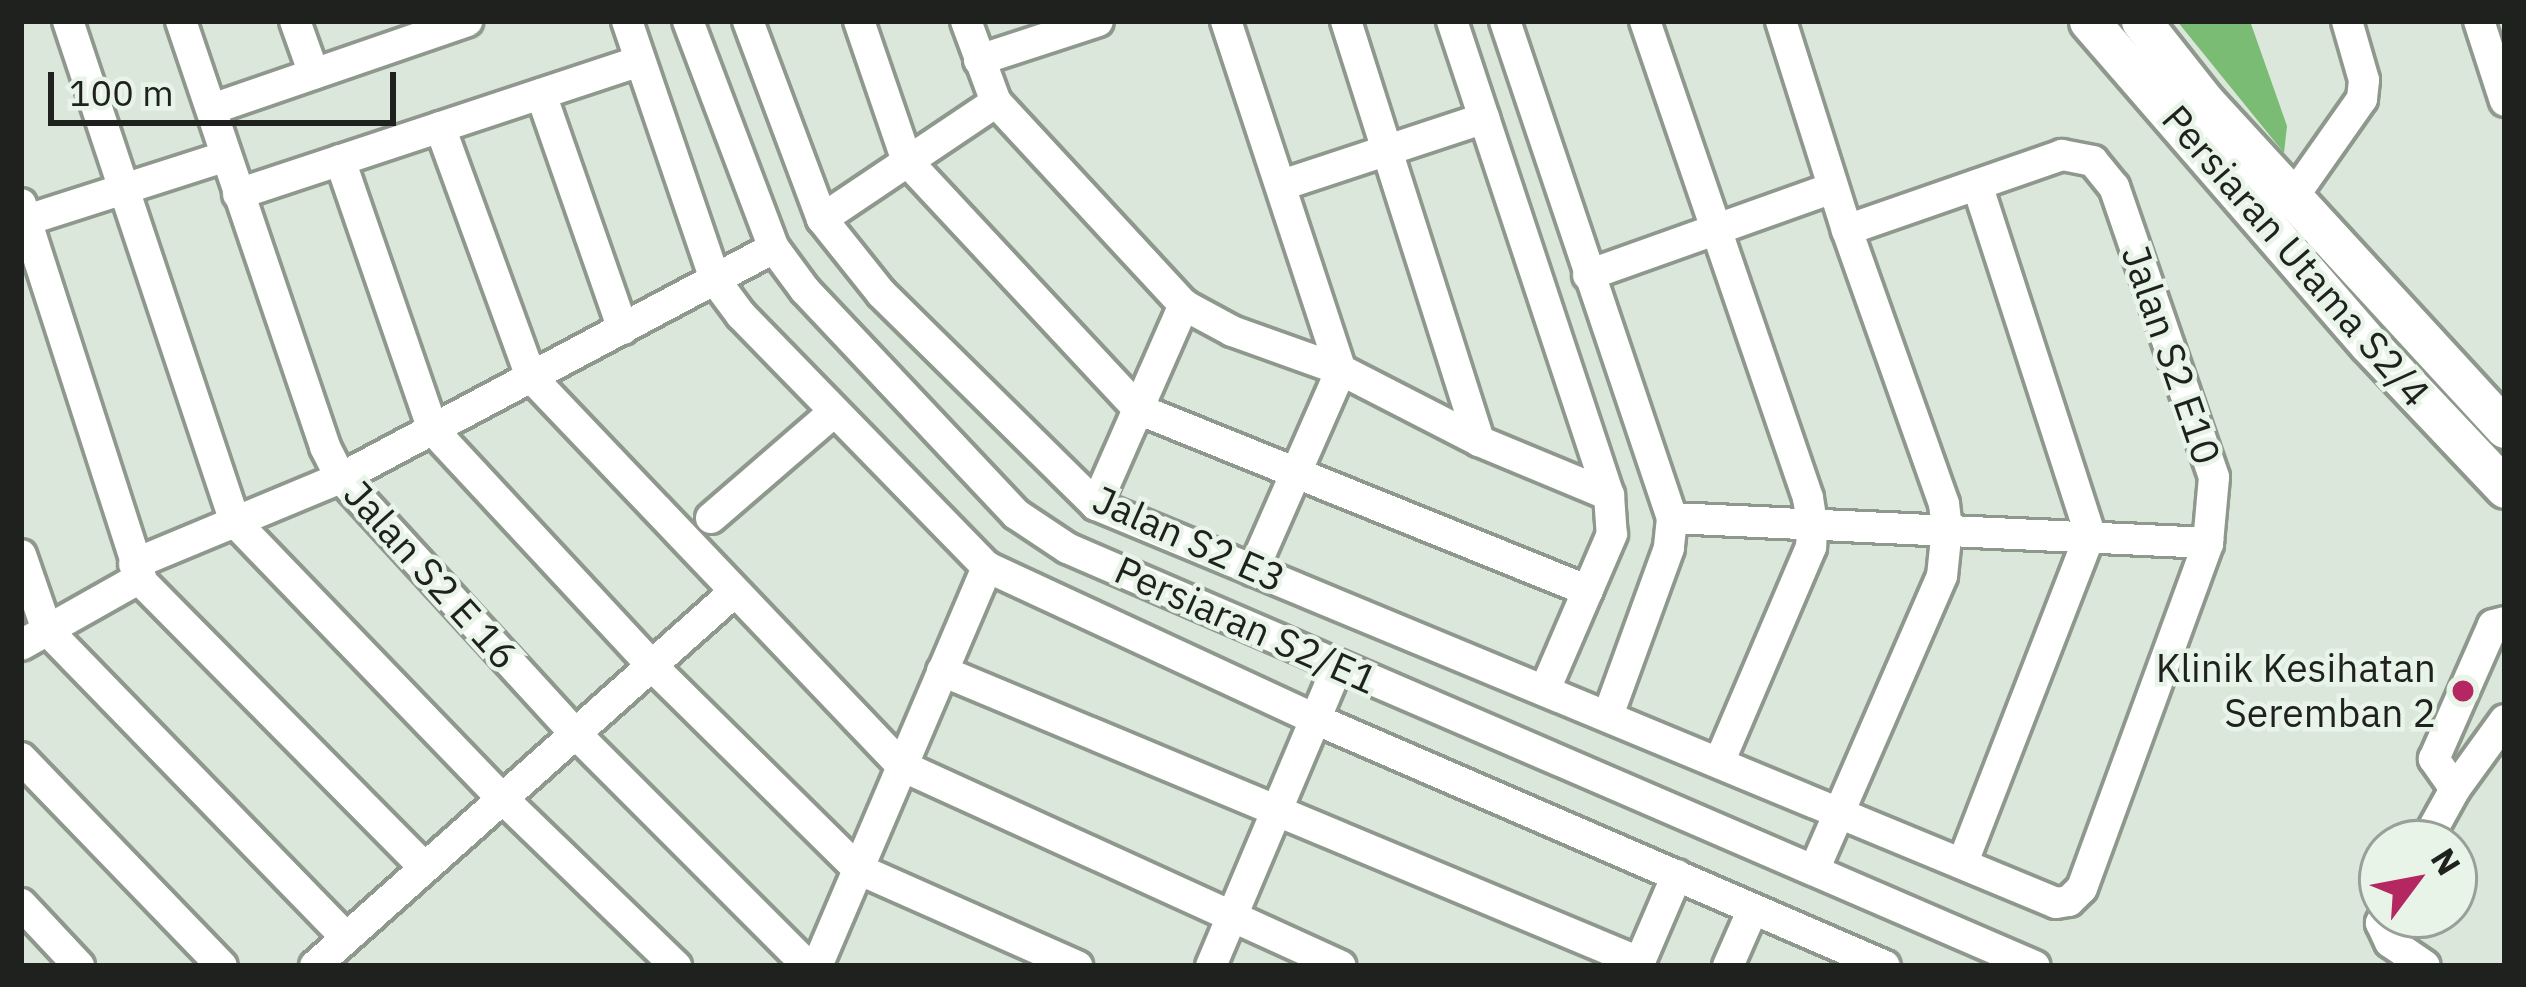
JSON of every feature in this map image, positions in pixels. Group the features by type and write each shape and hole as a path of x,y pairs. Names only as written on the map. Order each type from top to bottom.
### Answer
{"main road":[{"name":"Persiaran Utama S2/4","path":"2090,21 2369,344 2505,488"},
{"name":"Persiaran Utama S2/4","path":"2141,21 2505,428"}],"street":[{"path":"68,21 235,522 500,796 676,966"},
{"name":"Jalan S2 E 16","path":"182,21 325,447 341,478 574,732 812,966"},
{"path":"295,21 314,74"},
{"path":"212,109 314,74 410,30 467,21"},
{"path":"627,21 715,280 741,315 987,567 1315,719 1885,966"},
{"name":"Persiaran S2/E1","path":"688,21 775,248 805,290 1016,514 1067,548 2035,966"},
{"name":"Jalan S2 E3","path":"748,21 822,220 881,293 1096,505 1609,713 1838,814"},
{"path":"860,21 908,161 1138,409 1588,591"},
{"path":"966,21 996,102 1184,305 1232,331 1341,370 1479,441 1609,495"},
{"path":"979,60 1098,21"},
{"path":"1226,21 1341,370 1253,570"},
{"path":"1346,21 1479,441"},
{"path":"1452,21 1609,495 1612,534 1546,687"},
{"path":"1645,21 1808,498 1812,524 1810,547 1720,760"},
{"path":"1781,21 1847,230 1944,504 1947,528 1942,576 1815,868"},
{"path":"2293,196 2362,99 2364,80 2347,21"},
{"path":"1508,22 1672,518 1669,548 1609,713"},
{"path":"2490,33 2505,101"},
{"path":"238,194 640,61"},
{"path":"542,94 622,329"},
{"path":"822,220 996,102"},
{"path":"1282,185 1484,118"},
{"path":"440,127 531,377 902,766 1341,966"},
{"name":"Jalan S2 E10","path":"1838,814 2056,903 2068,902 2082,888 2208,543 2214,477 2114,187 2093,161 2062,154 1847,230"},
{"path":"226,156 23,215 137,571 156,602 423,866"},
{"path":"340,160 433,430 651,664 858,868 1078,966"},
{"path":"1963,862 2090,534 1977,185"},
{"path":"1588,275 1833,188"},
{"path":"34,638 137,571 235,522 341,478 775,248"},
{"path":"1096,505 1184,305"},
{"path":"711,518 834,412"},
{"path":"1672,518 2208,543"},
{"path":"21,554 34,638 346,938"},
{"path":"812,966 987,567"},
{"path":"315,966 500,796 734,593"},
{"path":"2455,789 2438,772 2434,760 2493,625 2505,622"},
{"path":"1211,966 1338,666"},
{"path":"942,671 1639,964 1677,875"},
{"path":"2438,819 2505,720"},
{"path":"21,758 222,966"},
{"path":"21,904 79,966"},
{"path":"1728,966 1753,909"},
{"path":"2389,939 2425,966"}],"green space":[{"path":"2177,21 2250,21 2287,126 2284,153"}],"place":[{"name":"Klinik Kesihatan Seremban 2","path":"2463,691"}]}
